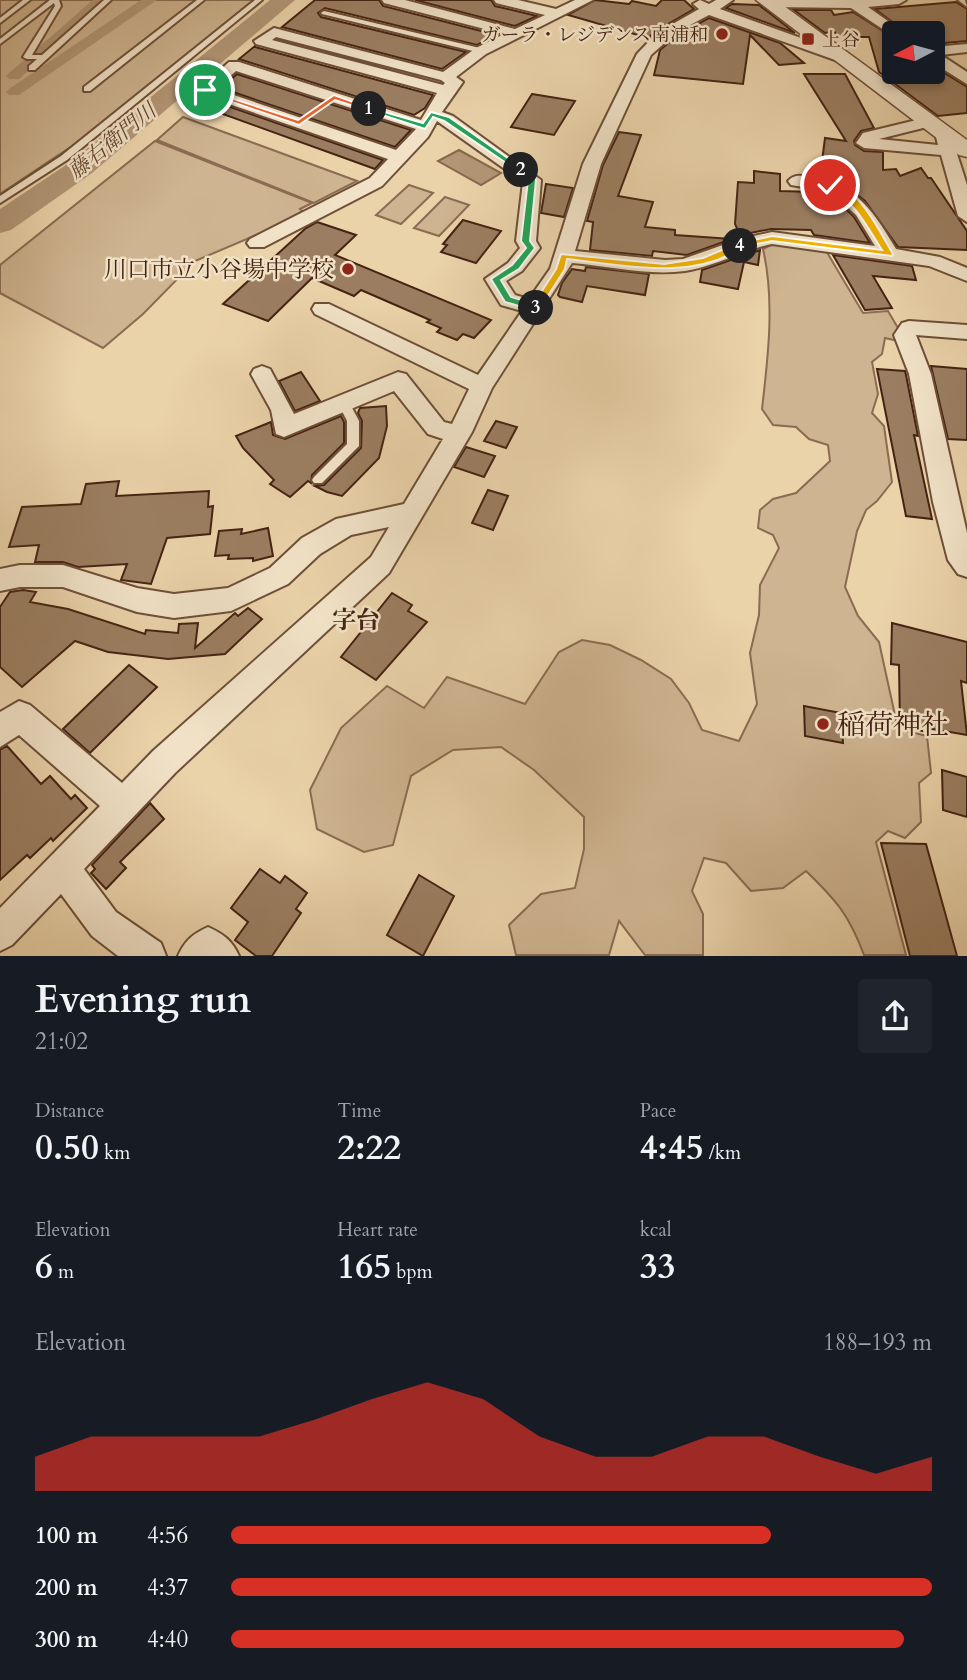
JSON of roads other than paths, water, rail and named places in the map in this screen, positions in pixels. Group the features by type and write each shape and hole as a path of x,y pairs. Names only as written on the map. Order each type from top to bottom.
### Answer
{"street":[{"path":"388,0 427,4 516,33"},
{"path":"501,0 559,14"},
{"path":"257,243 376,181 400,158 428,120 446,84 481,51 584,0"},
{"path":"767,2 899,0"},
{"path":"767,2 948,135 967,216"},
{"path":"852,2 882,22"},
{"path":"0,933 164,762 380,565 458,435 482,386 560,269 592,164 652,42 710,3 843,58"},
{"path":"274,32 446,84 261,41 274,32"},
{"path":"945,52 967,48"},
{"path":"945,63 967,79"},
{"path":"400,158 205,90 234,65 334,97 428,120 447,119 532,180 526,241 530,248 515,267 495,279 508,300 535,308"},
{"path":"299,122 334,97"},
{"path":"948,135 867,144 866,138 948,135"},
{"path":"797,181 830,185 845,192 867,218 889,254"},
{"path":"564,256 664,266 685,265 747,243 772,238 933,261 967,275"},
{"path":"322,309 482,386"},
{"path":"967,332 909,328 905,335 920,374 946,502 961,560 967,566"},
{"path":"262,374 282,410 284,428 398,380 436,428 458,435"},
{"path":"0,580 20,576 63,576 137,600 174,606 231,599 279,576 311,546 345,526 412,512"},
{"path":"0,732 19,715 123,805"},
{"path":"64,869 104,924 148,956"},
{"path":"196,956 208,945 221,956"}],"lane":[{"path":"0,21 27,0"},
{"path":"32,68 108,0"},
{"path":"88,89 201,0"},
{"path":"0,200 64,159 259,0"},
{"path":"961,0 967,5"},
{"path":"0,42 52,1 58,6 53,18 27,57 42,57"},
{"path":"324,13 481,51"},
{"path":"318,480 353,446 353,421 344,403"}],"waterway":[{"path":"14,76 101,0"},
{"path":"14,92 150,0"},
{"name":"藤右衛門川","path":"0,223 82,167 284,0"}],"place":[{"name":"ガーラ・レジデンス南浦和","path":"722,34"},
{"name":"上谷","path":"808,39"},
{"name":"川口市立小谷場中学校","path":"348,269"},
{"name":"稲荷神社","path":"823,724"}],"district":[{"name":"字台","path":"356,620"}]}
